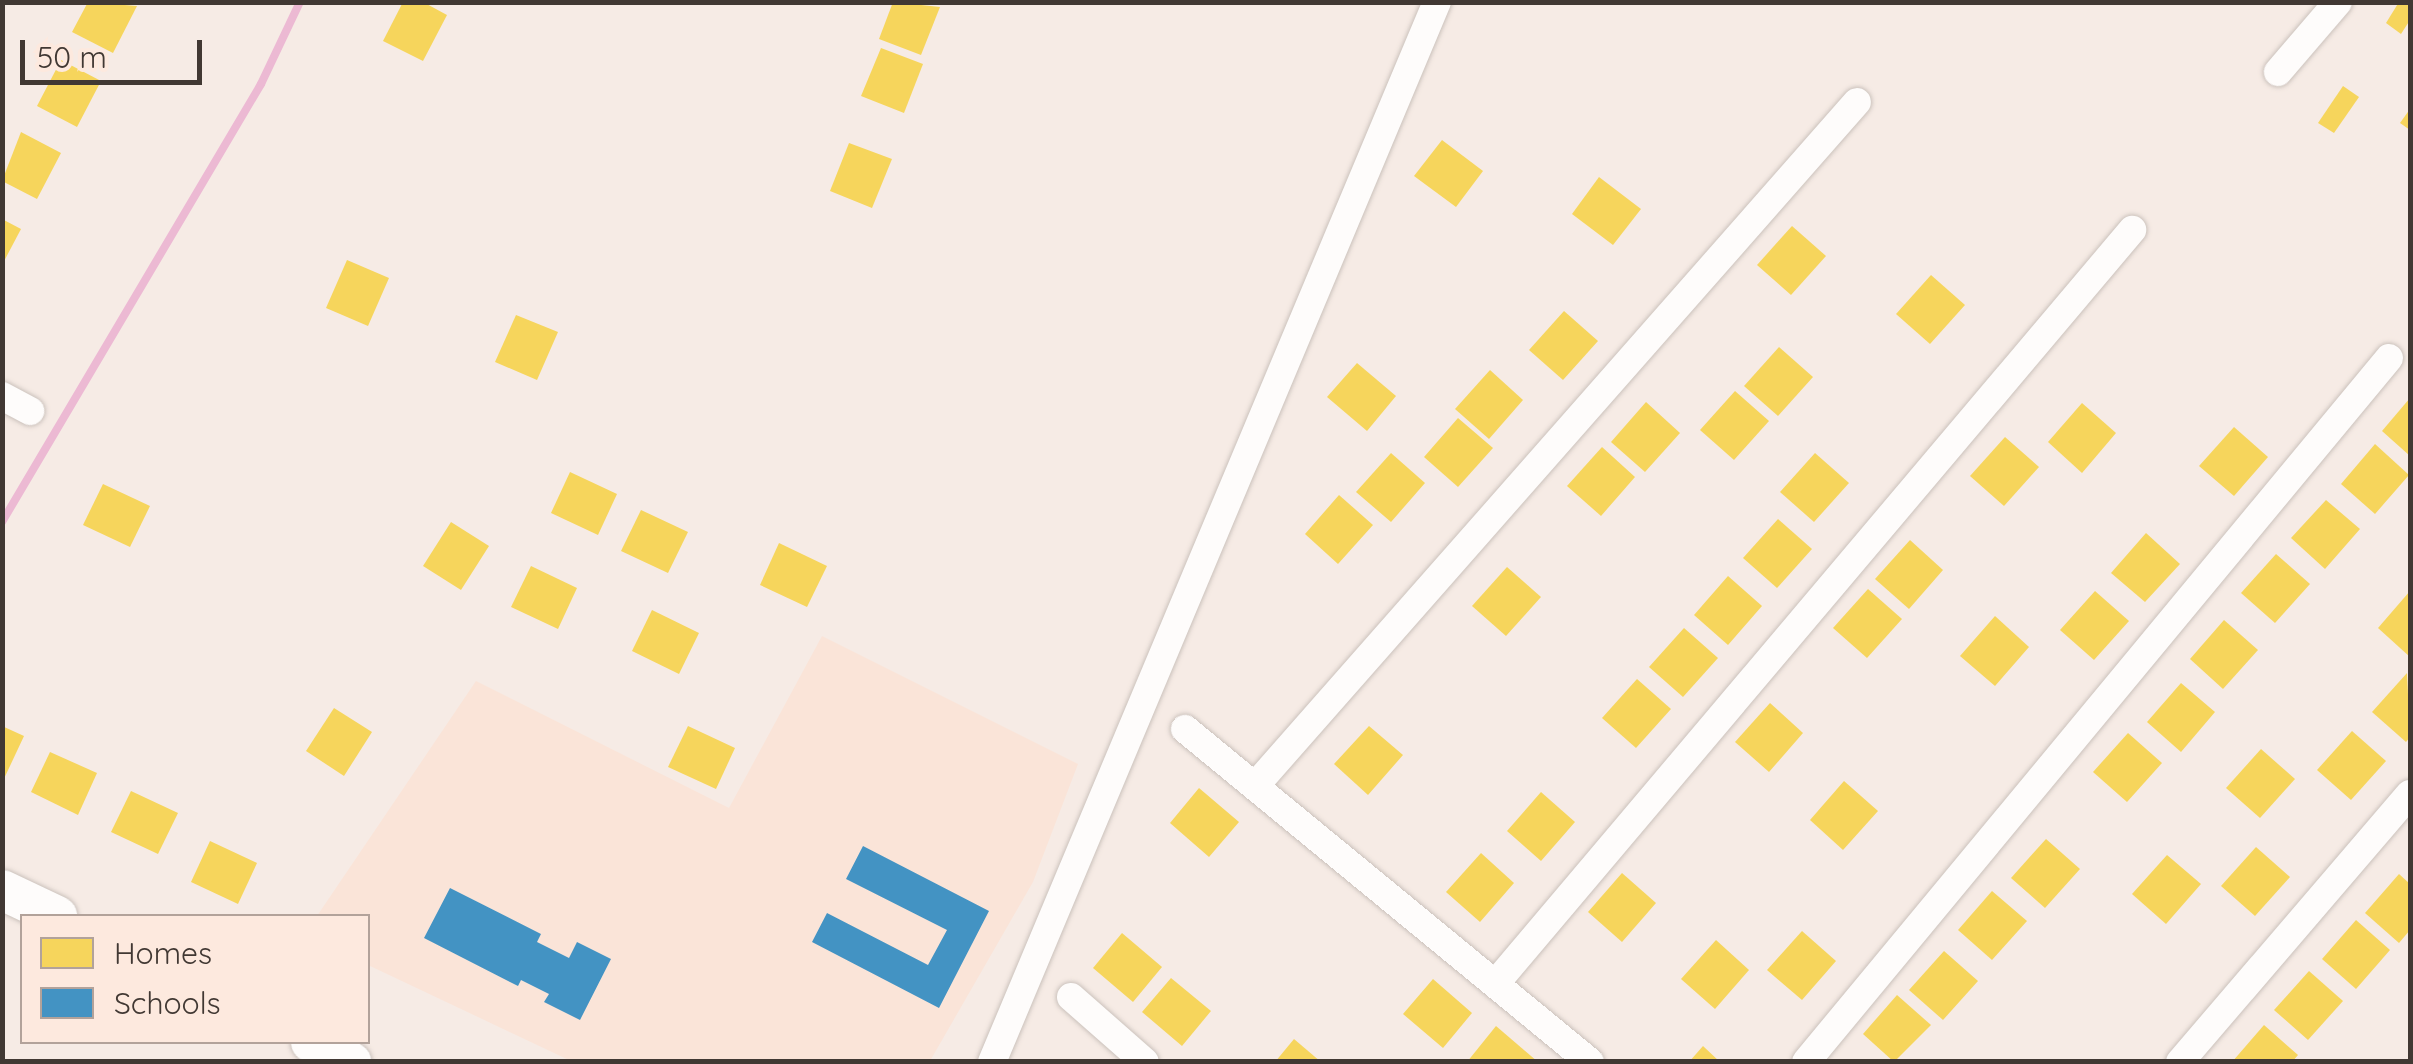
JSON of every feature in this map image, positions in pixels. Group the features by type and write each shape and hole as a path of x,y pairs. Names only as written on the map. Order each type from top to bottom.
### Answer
{"street":[{"path":"992,1062 1437,2"},
{"path":"2278,72 2338,2"},
{"path":"1255,786 1858,102"},
{"path":"1496,984 2132,230"},
{"path":"1806,1062 2389,358"},
{"path":"2,396 30,411"},
{"path":"1184,729 1590,1062"},
{"path":"2180,1062 2410,794"},
{"path":"2,890 53,914"},
{"path":"1071,997 1145,1062"},
{"path":"315,1044 351,1062"}],"shaded area":[{"path":"822,636 1078,764 1033,882 930,1061 571,1061 370,966 370,914 318,914 476,681 729,808"}],"building: Homes":[{"path":"88,2 137,6 113,53 72,32"},
{"path":"403,2 423,2 447,15 423,61 383,41"},
{"path":"893,2 940,7 921,55 879,39"},
{"path":"2399,2 2410,2 2410,20 2401,34 2386,23"},
{"path":"881,48 923,64 904,113 861,96"},
{"path":"61,60 101,81 77,127 37,106"},
{"path":"2343,86 2359,97 2334,133 2318,123"},
{"path":"2410,109 2410,130 2400,123"},
{"path":"21,132 61,153 37,199 2,181"},
{"path":"1442,140 1483,171 1456,207 1414,176"},
{"path":"849,143 892,159 872,208 830,191"},
{"path":"1599,177 1641,209 1613,245 1572,214"},
{"path":"2,219 21,229 2,265"},
{"path":"1792,226 1826,256 1791,295 1757,265"},
{"path":"347,260 389,278 368,326 326,308"},
{"path":"1931,275 1965,305 1930,344 1896,314"},
{"path":"1564,311 1598,341 1563,380 1529,350"},
{"path":"516,315 558,332 537,380 495,362"},
{"path":"1779,347 1813,377 1778,416 1744,386"},
{"path":"1357,363 1396,396 1367,431 1327,397"},
{"path":"1490,370 1523,400 1489,439 1455,409"},
{"path":"1735,391 1769,421 1734,460 1700,430"},
{"path":"2410,398 2410,456 2382,431"},
{"path":"1646,402 1680,433 1645,472 1611,442"},
{"path":"2082,403 2116,433 2082,473 2048,442"},
{"path":"1458,418 1493,448 1458,487 1424,457"},
{"path":"2234,427 2268,457 2234,496 2199,466"},
{"path":"2005,437 2039,467 2004,506 1970,476"},
{"path":"2375,444 2409,475 2375,514 2341,484"},
{"path":"1602,447 1635,477 1601,516 1567,486"},
{"path":"1391,453 1425,483 1391,522 1356,492"},
{"path":"1815,453 1849,483 1814,522 1780,492"},
{"path":"570,472 617,494 598,535 551,513"},
{"path":"103,484 150,506 130,547 83,525"},
{"path":"1339,495 1373,525 1338,564 1305,534"},
{"path":"2326,500 2360,529 2325,569 2291,538"},
{"path":"641,510 688,532 668,573 621,551"},
{"path":"1778,519 1812,549 1777,588 1743,558"},
{"path":"451,522 489,546 461,590 423,566"},
{"path":"2146,533 2180,564 2145,602 2111,573"},
{"path":"1910,540 1943,570 1909,609 1875,579"},
{"path":"779,543 827,566 807,607 760,585"},
{"path":"2276,554 2310,584 2275,623 2241,593"},
{"path":"531,566 577,588 558,629 511,607"},
{"path":"1507,567 1541,597 1506,636 1472,606"},
{"path":"1728,576 1762,606 1728,645 1694,615"},
{"path":"1868,589 1902,619 1867,658 1833,628"},
{"path":"2095,591 2129,621 2094,660 2060,630"},
{"path":"2410,591 2410,657 2378,628"},
{"path":"652,610 699,633 679,674 632,651"},
{"path":"1995,616 2029,647 1995,686 1960,656"},
{"path":"2224,620 2258,650 2223,689 2190,659"},
{"path":"1684,628 1718,658 1683,697 1649,667"},
{"path":"2407,673 2410,737 2406,742 2372,712"},
{"path":"1637,679 1671,709 1636,748 1602,718"},
{"path":"2181,683 2215,712 2181,752 2147,722"},
{"path":"1770,703 1803,733 1769,772 1735,742"},
{"path":"334,708 372,732 344,776 306,751"},
{"path":"2,726 24,736 2,783"},
{"path":"688,726 735,748 716,789 668,767"},
{"path":"1369,726 1403,755 1368,795 1334,764"},
{"path":"2352,731 2386,761 2351,800 2317,770"},
{"path":"2128,733 2162,763 2127,802 2093,772"},
{"path":"2261,749 2295,779 2260,818 2226,788"},
{"path":"50,752 97,773 78,815 31,792"},
{"path":"1844,781 1878,811 1843,850 1810,820"},
{"path":"1199,788 1239,822 1209,857 1170,823"},
{"path":"131,791 178,813 158,854 111,832"},
{"path":"1541,792 1575,822 1541,861 1507,831"},
{"path":"2046,839 2080,869 2045,908 2011,878"},
{"path":"210,841 257,863 238,904 191,882"},
{"path":"2256,847 2290,877 2255,916 2221,886"},
{"path":"1481,853 1514,883 1480,922 1446,892"},
{"path":"2167,855 2201,884 2166,924 2132,894"},
{"path":"1622,873 1656,903 1622,942 1588,912"},
{"path":"2399,874 2410,884 2410,930 2399,943 2365,913"},
{"path":"1992,891 2027,921 1992,960 1958,930"},
{"path":"2356,920 2390,950 2356,989 2322,959"},
{"path":"1802,931 1836,961 1802,1000 1767,970"},
{"path":"1122,933 1162,967 1133,1002 1093,968"},
{"path":"1716,940 1749,970 1715,1009 1681,979"},
{"path":"1944,951 1978,981 1943,1020 1909,990"},
{"path":"2309,971 2343,1001 2308,1040 2274,1010"},
{"path":"1171,978 1211,1011 1182,1046 1142,1012"},
{"path":"1433,979 1472,1013 1443,1048 1403,1014"},
{"path":"1897,995 1931,1025 1894,1062 1863,1034"},
{"path":"2264,1025 2298,1055 2292,1062 2232,1062"},
{"path":"1496,1026 1538,1062 1467,1062"},
{"path":"1294,1039 1321,1062 1275,1062"},
{"path":"1703,1046 1720,1062 1689,1062"}],"building: Schools":[{"path":"863,846 989,911 939,1008 812,942 827,913 928,965 947,930 846,879"},
{"path":"450,888 541,934 537,942 569,958 577,942 611,959 580,1020 544,1002 549,994 521,980 518,986 424,938"}],"waterway":[{"path":"2,522 261,84 300,2"}]}
